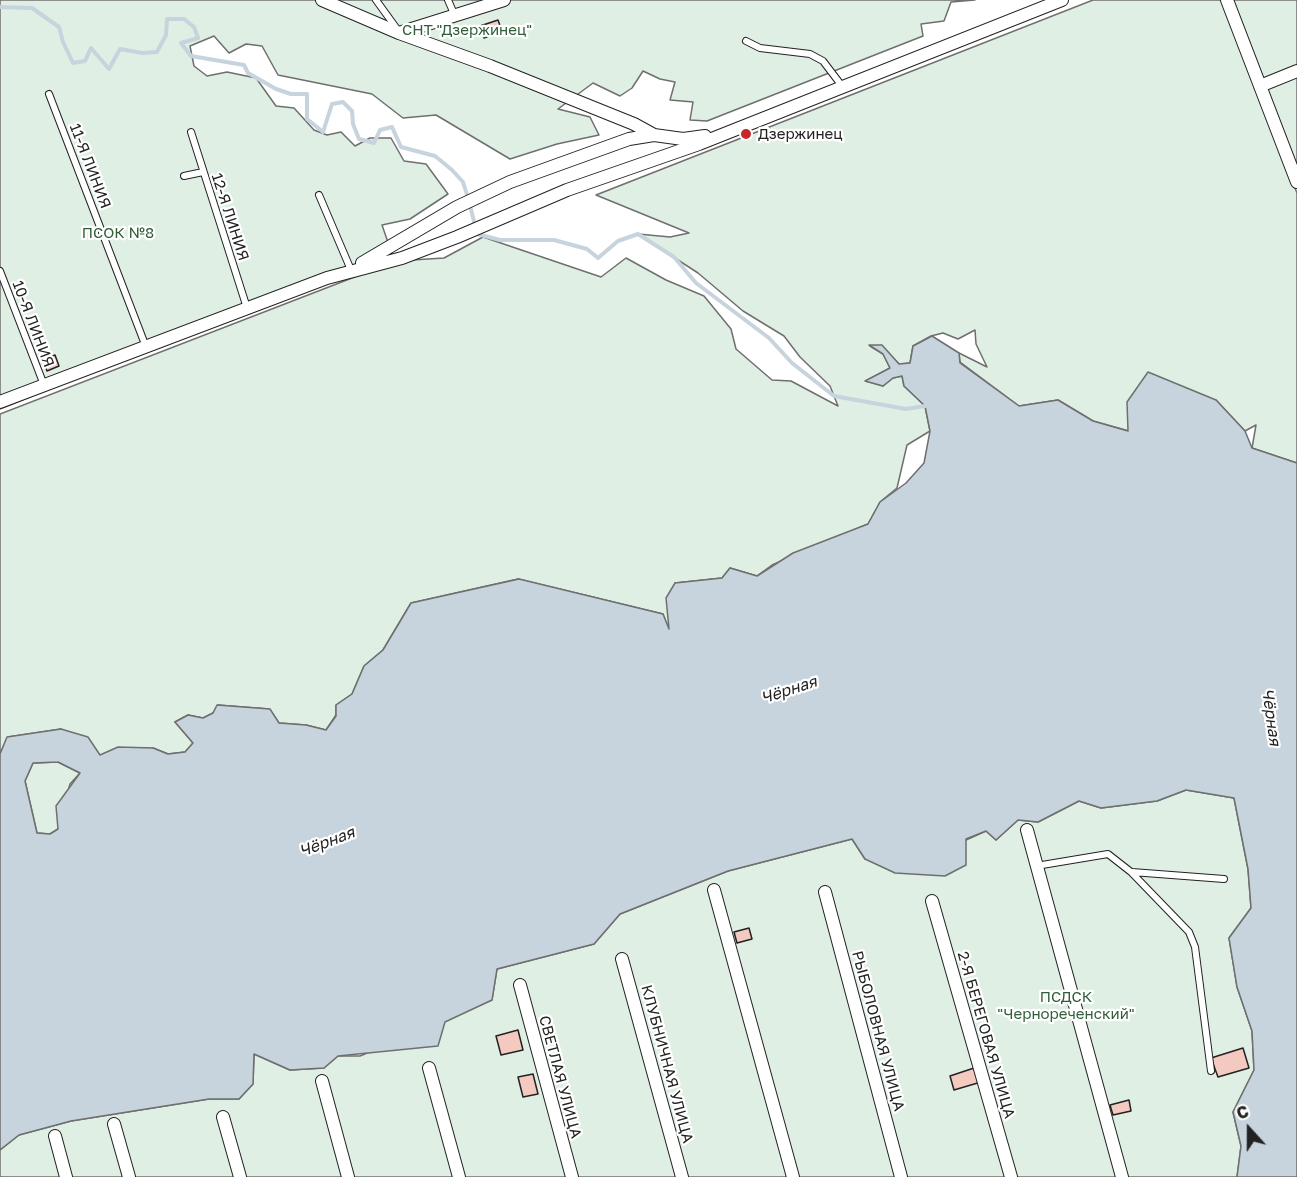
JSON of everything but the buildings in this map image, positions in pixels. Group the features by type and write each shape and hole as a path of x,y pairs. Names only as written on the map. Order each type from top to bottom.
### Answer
{"street":[{"path":"322,0 399,33 490,66 634,124 654,135"},
{"path":"399,33 504,0"},
{"path":"0,402 351,270 402,258 567,190 699,144 1062,0"},
{"path":"1231,1 1260,86 1296,174"},
{"path":"1260,86 1297,71"},
{"path":"351,270 457,207 493,189 629,139 654,135 683,139 726,132"},
{"path":"1027,830 1122,1177"},
{"path":"714,890 793,1177"},
{"name":"РЫБОЛОВНАЯ УЛИЦА","path":"825,892 901,1177"},
{"name":"2-Я БЕРЕГОВАЯ УЛИЦА","path":"932,901 1011,1177"},
{"name":"КЛУБНИЧНАЯ УЛИЦА","path":"622,959 682,1177"},
{"name":"СВЕТЛАЯ УЛИЦА","path":"520,986 572,1177"},
{"path":"429,1068 459,1177"},
{"path":"322,1081 348,1177"},
{"path":"223,1117 240,1177"},
{"path":"114,1124 129,1177"},
{"path":"55,1136 66,1177"}],"lane":[{"path":"376,0 399,33"},
{"path":"448,0 455,16"},
{"path":"746,41 760,48 810,54 823,61 842,86"},
{"name":"11-Я ЛИНИЯ","path":"49,94 146,347"},
{"name":"12-Я ЛИНИЯ","path":"191,132 247,308"},
{"path":"184,176 203,172"},
{"path":"319,195 351,270"},
{"name":"10-Я ЛИНИЯ","path":"0,271 44,386"},
{"path":"1035,866 1108,854 1131,872 1189,932 1195,947 1211,1071"},
{"path":"1131,872 1224,879"}],"green space":[{"path":"0,0 975,0 951,2 944,21 921,24 923,36 707,121 690,120 693,102 670,100 675,82 660,79 643,71 632,88 620,96 593,83 558,109 590,117 599,135 557,144 510,159 436,115 403,118 372,94 278,75 262,46 246,44 229,53 214,36 190,46 194,66 207,76 227,72 256,78 276,106 294,108 314,130 327,135 341,132 355,146 370,138 391,138 404,161 426,164 448,194 410,219 382,225 391,251 0,409"},
{"path":"1093,0 1222,0 1297,193 1297,463 1252,448 1256,425 1245,431 1216,400 1129,431 1093,421 1058,400 1019,406 960,362 959,353 987,367 976,344 975,330 958,339 943,333 931,336 913,346 910,363 899,364 882,346 870,346 883,354 890,368 866,381 883,386 893,378 902,376 904,386 925,406 930,431 907,445 897,488 880,502 868,524 772,565 757,576 730,568 722,578 675,583 670,633 663,614 518,579 411,603 383,650 364,666 352,694 336,705 336,715 326,730 306,725 279,723 269,709 218,705 213,713 203,718 188,715 175,722 193,743 185,752 168,754 153,748 100,756 61,729 8,737 0,754 0,414 396,261 444,258 483,237 601,277 626,258 666,280 704,296 731,329 736,349 772,380 791,381 838,406 830,386 800,357 784,336 743,311 698,273 638,234 670,237 689,233 596,195"},
{"path":"1233,0 1297,0 1297,166"},
{"path":"58,762 80,773 70,784 58,829 50,834 37,833 25,781 33,763"},
{"name":"ПСДСК \"Чернореченский\"","path":"1186,790 1234,798 1248,869 1251,908 1229,938 1237,987 1252,1031 1254,1070 1233,1112 1241,1146 1237,1177 0,1177 0,1150 19,1135 71,1121 209,1099 239,1099 253,1084 254,1054 290,1070 324,1068 338,1056 360,1056 492,1000 497,969 594,944 620,914 728,871 852,839 865,859 966,840 986,831 996,840 1018,820 1038,822 1079,801 1101,808 1157,801"}],"water":[{"name":"Чёрная","path":"932,336 959,353 960,363 1019,406 1058,400 1093,421 1128,431 1127,402 1148,372 1216,400 1245,431 1252,448 1297,463 1297,1177 1237,1177 1241,1146 1233,1112 1254,1070 1252,1031 1237,987 1229,938 1251,908 1248,869 1234,798 1186,790 1157,801 1101,808 1079,801 1038,822 1018,820 996,840 986,831 966,839 966,865 945,876 895,873 865,859 852,839 728,871 620,914 594,944 497,969 492,1000 445,1022 438,1046 338,1056 324,1068 290,1070 254,1054 253,1084 239,1099 209,1099 71,1121 19,1135 0,1150 0,754 7,737 61,729 88,737 100,755 118,747 153,748 168,754 185,752 193,743 175,722 188,715 203,718 213,713 217,705 270,709 279,723 306,725 326,730 336,716 336,705 352,694 364,666 383,650 411,603 519,579 663,614 669,629 666,598 675,583 722,578 730,568 757,576 793,553 868,524 880,502 906,483 924,463 930,431 925,406 904,386 902,376 893,378 883,386 865,381 890,368 883,354 869,345 882,345 899,364 910,363 913,346","holes":["58,762 80,773 56,806 58,829 50,834 37,833 25,781 33,763"]}],"waterway":[{"path":"0,7 32,8 59,27 73,63 85,61 91,48 109,69 120,49 142,53 157,52 166,35 167,19 184,19 194,27 198,38 181,43 191,56 244,65 248,73 276,89 291,94 307,94 307,119 323,132 332,104 343,102 352,111 353,124 359,139 374,143 380,130 392,127 401,147 435,156 452,170 463,182 468,198"},
{"path":"470,205 477,234 500,240 554,240 587,249 598,258 618,241 638,234 674,257 696,283 769,338 792,363 834,396 906,409 925,406"}],"place":[{"name":"Дзержинец","path":"746,134"}],"park label":[{"name":"СНТ \"Дзержинец\"","path":"467,30"},
{"name":"ПСОК №8","path":"118,233"}]}
